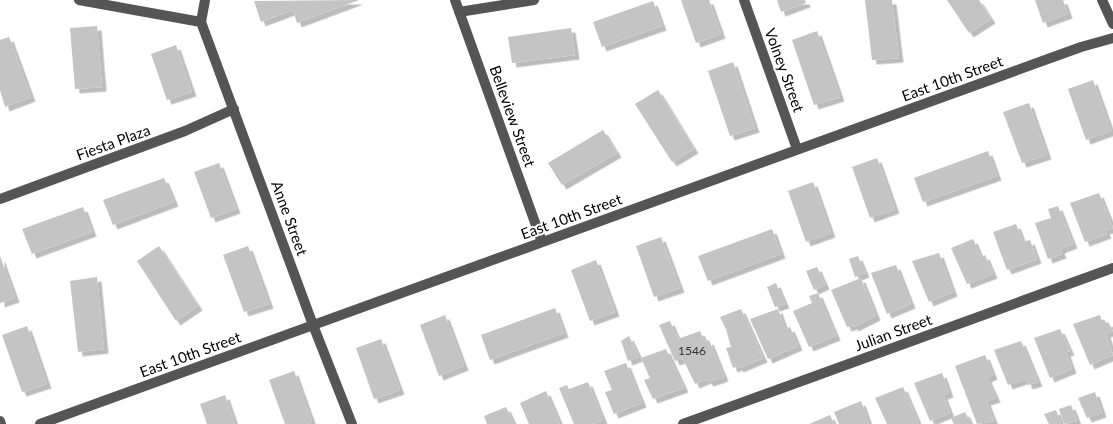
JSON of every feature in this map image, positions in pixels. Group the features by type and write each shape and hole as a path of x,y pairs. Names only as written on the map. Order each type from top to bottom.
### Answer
{"street":[{"path":"80,0 201,22 205,0"},
{"name":"Belleview Street","path":"454,0 542,242"},
{"path":"459,12 534,0"},
{"name":"Volney Street","path":"744,0 797,149"},
{"path":"1102,0 1113,24"},
{"name":"Anne Street","path":"201,22 313,325 352,424"},
{"name":"East 10th Street","path":"40,424 1080,47 1113,38"},
{"name":"Fiesta Plaza","path":"0,199 185,132 234,110"},
{"name":"Julian Street","path":"683,424 1113,268"}],"building":[{"path":"359,0 297,23 293,10 261,22 254,1"},
{"path":"681,0 709,0 721,34 696,43"},
{"path":"777,0 805,0 806,3 781,12"},
{"path":"865,0 892,0 899,58 872,60"},
{"path":"947,0 979,0 991,19 969,33"},
{"path":"1035,0 1063,0 1068,14 1043,23"},
{"path":"653,1 662,26 602,47 593,22"},
{"path":"97,26 102,87 75,89 70,28"},
{"path":"571,28 575,55 512,63 508,37"},
{"path":"817,31 840,97 814,105 792,40"},
{"path":"9,37 31,97 5,107 0,90 0,40"},
{"path":"176,45 192,92 167,100 151,54"},
{"path":"733,62 755,128 730,136 708,71"},
{"path":"1093,80 1111,131 1086,140 1068,89"},
{"path":"658,90 694,149 672,162 635,104"},
{"path":"1029,103 1047,155 1022,163 1003,112"},
{"path":"603,130 617,153 562,185 548,163"},
{"path":"988,151 997,176 923,202 914,178"},
{"path":"877,158 895,209 870,218 852,167"},
{"path":"219,163 236,209 211,218 194,172"},
{"path":"164,178 174,202 113,225 103,200"},
{"path":"813,182 831,233 806,242 788,191"},
{"path":"1099,193 1113,228 1105,230 1107,234 1085,242 1070,203"},
{"path":"1058,206 1073,244 1060,249 1062,254 1048,259 1035,223 1051,218 1048,209"},
{"path":"83,207 92,232 32,254 22,229"},
{"path":"1016,224 1023,242 1030,240 1037,259 1007,270 993,232"},
{"path":"772,229 781,254 708,281 698,256"},
{"path":"661,237 680,288 654,297 636,246"},
{"path":"973,239 981,257 985,255 993,274 967,284 951,248"},
{"path":"159,246 198,306 176,321 137,261"},
{"path":"248,246 269,304 244,312 223,255"},
{"path":"939,253 953,292 929,302 912,261"},
{"path":"0,256 15,298 0,303"},
{"path":"858,256 865,273 855,277 849,259"},
{"path":"596,260 615,312 590,321 571,270"},
{"path":"896,265 911,304 887,314 871,273"},
{"path":"817,267 825,285 814,290 806,271"},
{"path":"97,277 104,349 78,352 70,281"},
{"path":"861,278 876,316 854,327 853,325 847,327 831,290"},
{"path":"776,283 785,304 775,307 767,287"},
{"path":"818,293 836,336 809,347 793,311 812,303 809,296"},
{"path":"555,308 564,333 490,360 481,335"},
{"path":"741,309 763,358 739,368 738,366 733,368 726,348 731,347 726,329 720,317"},
{"path":"778,309 785,329 790,327 798,346 768,359 750,319"},
{"path":"445,315 464,366 439,376 420,325"},
{"path":"1100,315 1103,324 1108,322 1113,331 1106,333 1113,355 1090,365 1073,324"},
{"path":"670,321 678,339 700,331 705,342 709,340 724,377 709,382 707,379 695,384 683,359 675,361 659,325"},
{"path":"27,326 47,384 22,392 2,335"},
{"path":"1060,329 1070,351 1066,352 1072,369 1050,378 1034,338"},
{"path":"629,336 639,357 628,361 621,341"},
{"path":"381,339 400,390 374,399 356,348"},
{"path":"1021,341 1038,382 1028,385 1026,379 1008,385 994,350"},
{"path":"666,349 684,388 653,399 644,380 650,378 641,358"},
{"path":"985,355 993,375 987,378 996,398 986,401 994,421 977,424 955,366"},
{"path":"626,363 642,403 614,414 605,392 612,390 604,371"},
{"path":"294,371 312,422 307,424 285,424 269,380"},
{"path":"942,373 949,393 943,395 950,413 930,421 914,383"},
{"path":"588,382 603,420 593,424 574,424 559,388 567,385 569,389"},
{"path":"903,387 919,424 887,424 875,398"},
{"path":"546,391 560,424 529,424 520,403"},
{"path":"1095,392 1102,413 1087,418 1078,398"},
{"path":"225,395 235,424 207,424 200,404"},
{"path":"861,401 869,424 839,424 834,412"},
{"path":"1071,405 1077,421 1064,424 1059,409"},
{"path":"506,407 514,424 487,424 484,416"},
{"path":"1056,410 1061,424 1049,424 1044,414"},
{"path":"965,412 971,424 954,424 951,418"},
{"path":"830,415 834,424 809,424"}]}
